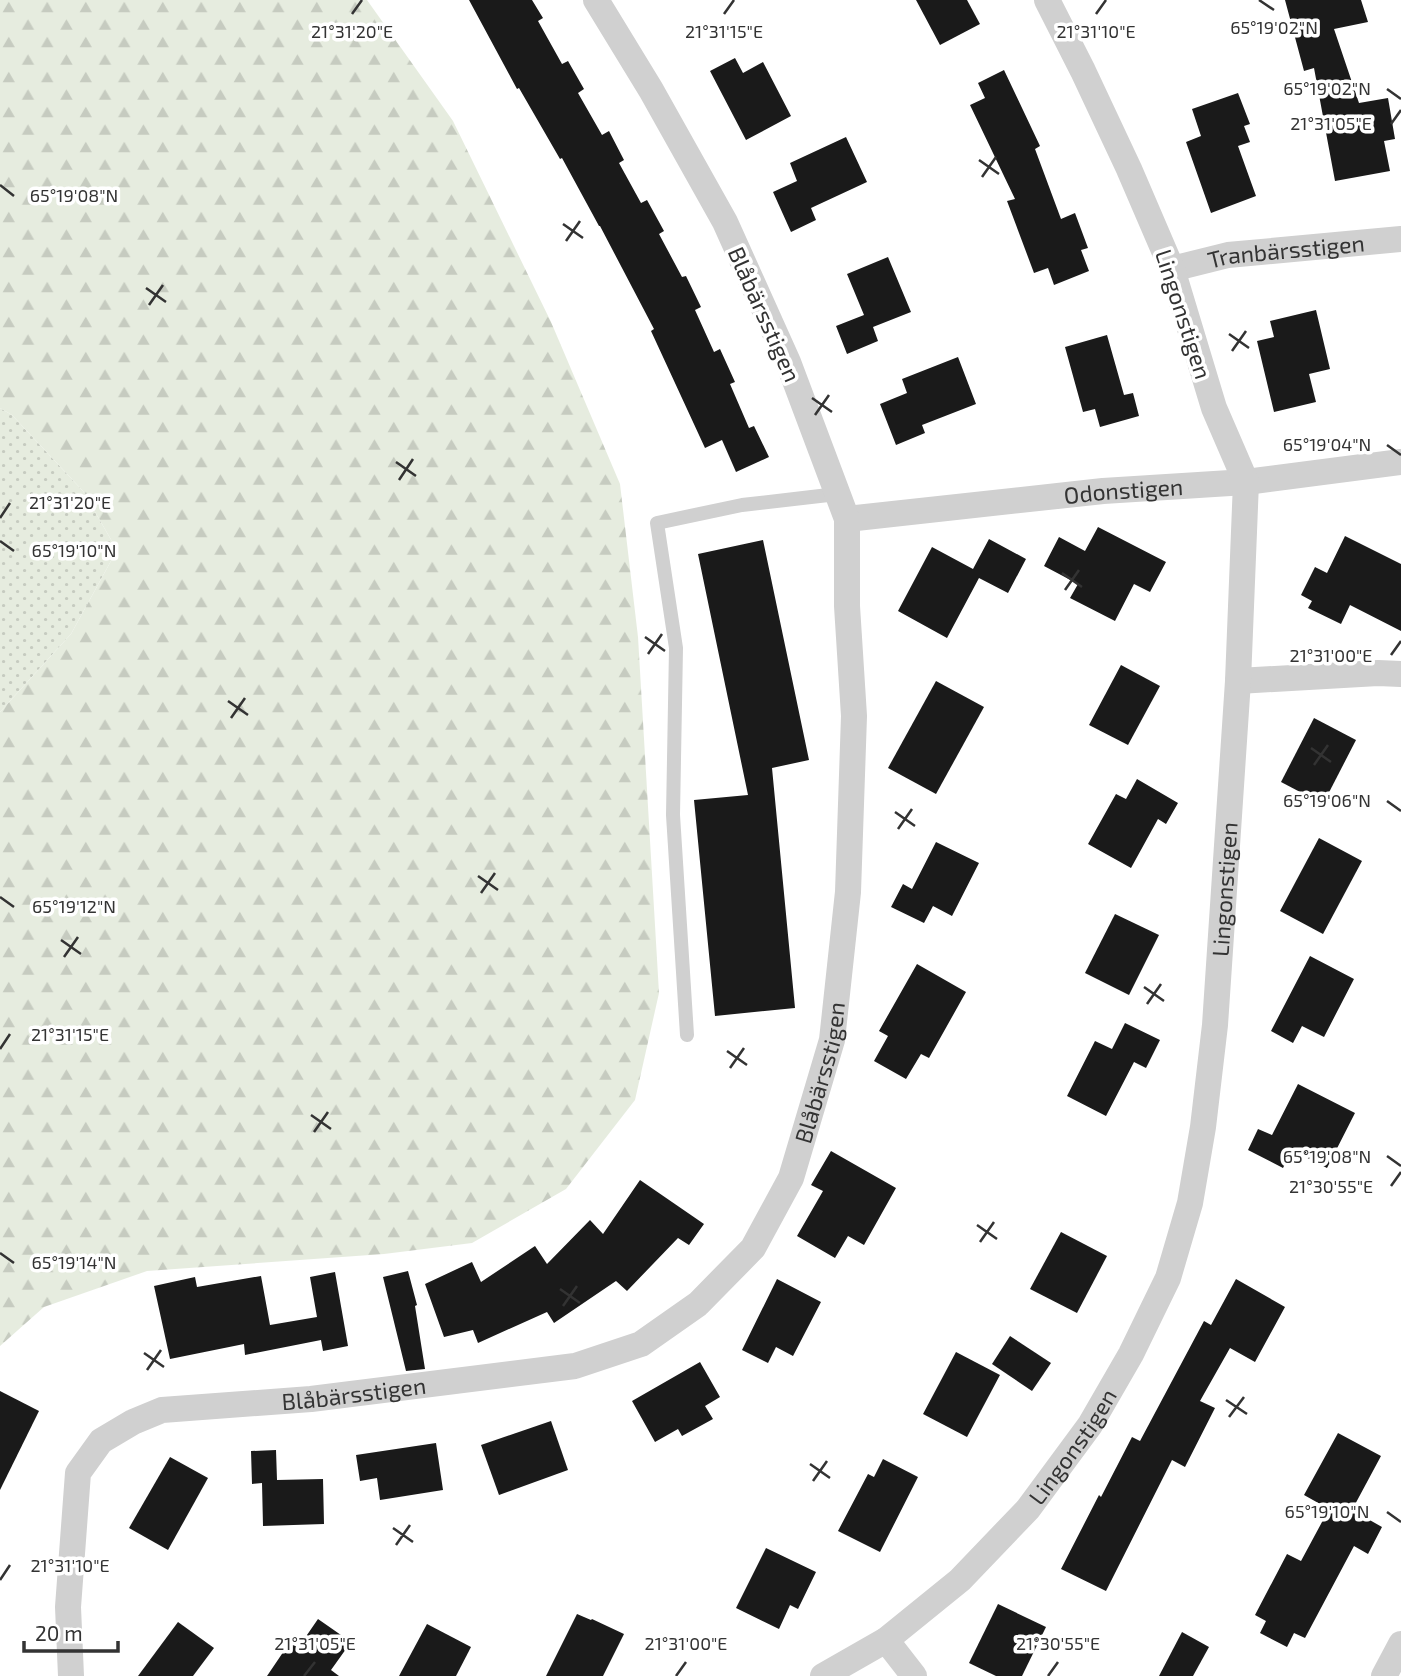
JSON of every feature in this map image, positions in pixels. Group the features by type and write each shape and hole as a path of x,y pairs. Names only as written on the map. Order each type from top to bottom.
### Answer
{"street":[{"name":"Blåbärsstigen","path":"71,1676 68,1607 78,1474 101,1441 133,1422 162,1410 311,1399 575,1366 641,1344 698,1304 753,1248 790,1178 832,1040 848,892 854,716 847,606 847,519 788,362 725,222 651,90 596,0"},
{"name":"Lingonstigen","path":"823,1676 886,1640 960,1580 1028,1509 1090,1425 1131,1354 1168,1278 1190,1203 1203,1127 1215,1025 1238,681 1246,482 1214,408 1172,269 1118,145 1047,0"},
{"name":"Tranbärsstigen","path":"1172,269 1228,255 1401,239"},
{"name":"Odonstigen","path":"847,519 1103,491 1246,482 1401,462"},
{"path":"1238,681 1401,674"},
{"path":"886,1640 914,1676"},
{"path":"1384,1676 1401,1644"}],"lane":[{"path":"687,1035 673,815 676,648 657,523 742,505 837,494"}],"green space":[{"path":"0,0 367,0 453,121 551,322 620,484 638,637 659,993 635,1100 566,1189 472,1243 384,1254 147,1271 44,1307 0,1346 0,712 71,634 117,550 83,491 12,415 0,408"},
{"path":"0,408 12,415 83,491 117,550 71,634 0,712"}],"building":[{"path":"469,0 532,0 543,18 538,21 562,64 568,61 584,89 578,93 602,135 609,131 624,160 619,163 641,203 647,200 664,231 659,234 682,277 686,276 701,307 695,310 714,352 720,349 735,382 730,384 749,428 754,426 769,457 736,472 722,440 705,448 651,331 654,329 600,226 562,158 560,159 519,88 517,89"},
{"path":"916,0 967,0 980,24 940,45"},
{"path":"1285,0 1361,0 1368,22 1334,29 1359,103 1388,98 1395,139 1384,141 1390,171 1335,181 1314,68 1304,71"},
{"path":"735,58 743,73 763,62 791,116 746,140 710,71"},
{"path":"1004,70 1040,146 1035,149 1061,219 1075,213 1088,248 1081,250 1089,271 1054,285 1048,268 1034,273 1007,201 1015,199 970,105 985,98 978,83"},
{"path":"1238,93 1250,124 1244,126 1250,142 1238,146 1256,196 1211,213 1186,142 1201,136 1192,109"},
{"path":"846,137 867,182 811,208 816,220 791,232 773,192 797,181 790,163"},
{"path":"888,257 911,312 873,327 878,341 847,354 836,326 864,315 847,274"},
{"path":"1316,310 1330,369 1309,374 1316,402 1274,412 1257,341 1274,337 1270,321"},
{"path":"1107,335 1124,395 1133,393 1139,416 1100,427 1095,409 1083,412 1065,347"},
{"path":"958,357 976,404 922,425 925,433 896,445 880,404 907,393 902,379"},
{"path":"1098,527 1166,562 1150,592 1134,584 1115,621 1070,598 1078,584 1044,566 1059,537 1085,551"},
{"path":"1345,536 1401,564 1401,631 1350,605 1341,624 1308,608 1312,601 1301,595 1315,567 1327,573"},
{"path":"989,539 1026,559 1008,593 979,578 947,638 898,611 932,547 973,569"},
{"path":"763,540 809,760 772,768 795,1008 715,1016 694,800 748,795 698,554"},
{"path":"1121,665 1160,686 1128,745 1089,725"},
{"path":"936,681 984,707 936,794 888,768"},
{"path":"1314,718 1356,740 1323,804 1281,782"},
{"path":"1137,779 1178,803 1166,824 1158,819 1131,868 1088,844 1116,794 1126,799"},
{"path":"1319,838 1362,861 1323,934 1280,911"},
{"path":"936,842 979,863 952,916 933,906 924,923 891,907 903,884 912,889"},
{"path":"1115,914 1159,935 1129,995 1085,973"},
{"path":"1310,956 1354,979 1324,1037 1302,1026 1293,1043 1271,1031"},
{"path":"917,964 966,992 929,1058 921,1054 906,1079 874,1061 888,1036 879,1031"},
{"path":"1125,1023 1160,1040 1146,1068 1134,1062 1106,1116 1067,1096 1095,1041 1112,1049"},
{"path":"1298,1084 1355,1113 1327,1168 1292,1150 1283,1168 1248,1150 1258,1129 1272,1135"},
{"path":"831,1151 896,1188 864,1245 848,1236 835,1258 797,1236 823,1191 811,1185"},
{"path":"640,1180 704,1224 689,1245 678,1238 627,1291 616,1281 554,1323 547,1312 478,1343 473,1330 444,1337 425,1284 472,1262 481,1282 535,1246 547,1264 590,1220 603,1234"},
{"path":"1061,1232 1107,1256 1077,1313 1030,1289"},
{"path":"408,1271 417,1305 415,1306 425,1369 406,1371 383,1277"},
{"path":"335,1272 348,1346 323,1351 321,1340 245,1355 244,1344 170,1359 154,1286 195,1277 197,1287 261,1276 270,1325 317,1317 310,1277"},
{"path":"777,1279 821,1302 793,1356 776,1347 768,1363 742,1350"},
{"path":"1236,1279 1285,1307 1255,1362 1230,1348 1200,1401 1215,1408 1185,1467 1172,1460 1106,1591 1061,1569 1132,1437 1140,1441 1204,1321 1211,1325"},
{"path":"1010,1336 1051,1363 1032,1391 992,1364"},
{"path":"956,1352 1000,1375 967,1437 923,1414"},
{"path":"700,1362 720,1397 705,1406 713,1419 682,1436 678,1429 655,1442 632,1401"},
{"path":"0,1391 39,1411 0,1490"},
{"path":"551,1421 568,1470 499,1495 481,1445"},
{"path":"1338,1433 1381,1456 1352,1510 1382,1527 1368,1554 1354,1546 1305,1638 1294,1633 1287,1647 1260,1633 1266,1621 1255,1615 1287,1554 1301,1561 1329,1509 1304,1495"},
{"path":"436,1443 443,1490 380,1500 377,1478 360,1481 356,1455"},
{"path":"276,1450 277,1480 323,1479 324,1524 263,1526 262,1483 252,1484 251,1451"},
{"path":"170,1457 208,1478 168,1550 129,1528"},
{"path":"883,1459 918,1477 880,1552 838,1531 868,1474 874,1477"},
{"path":"766,1548 816,1572 798,1609 790,1605 779,1629 736,1608"},
{"path":"998,1604 1046,1627 1022,1676 996,1676 969,1663"},
{"path":"577,1614 624,1634 603,1676 546,1676"},
{"path":"318,1619 351,1642 331,1670 339,1676 267,1676 290,1642 298,1648"},
{"path":"178,1622 214,1648 193,1676 138,1676"},
{"path":"427,1624 471,1647 456,1676 399,1676"},
{"path":"1182,1632 1209,1647 1193,1676 1159,1676"}]}
